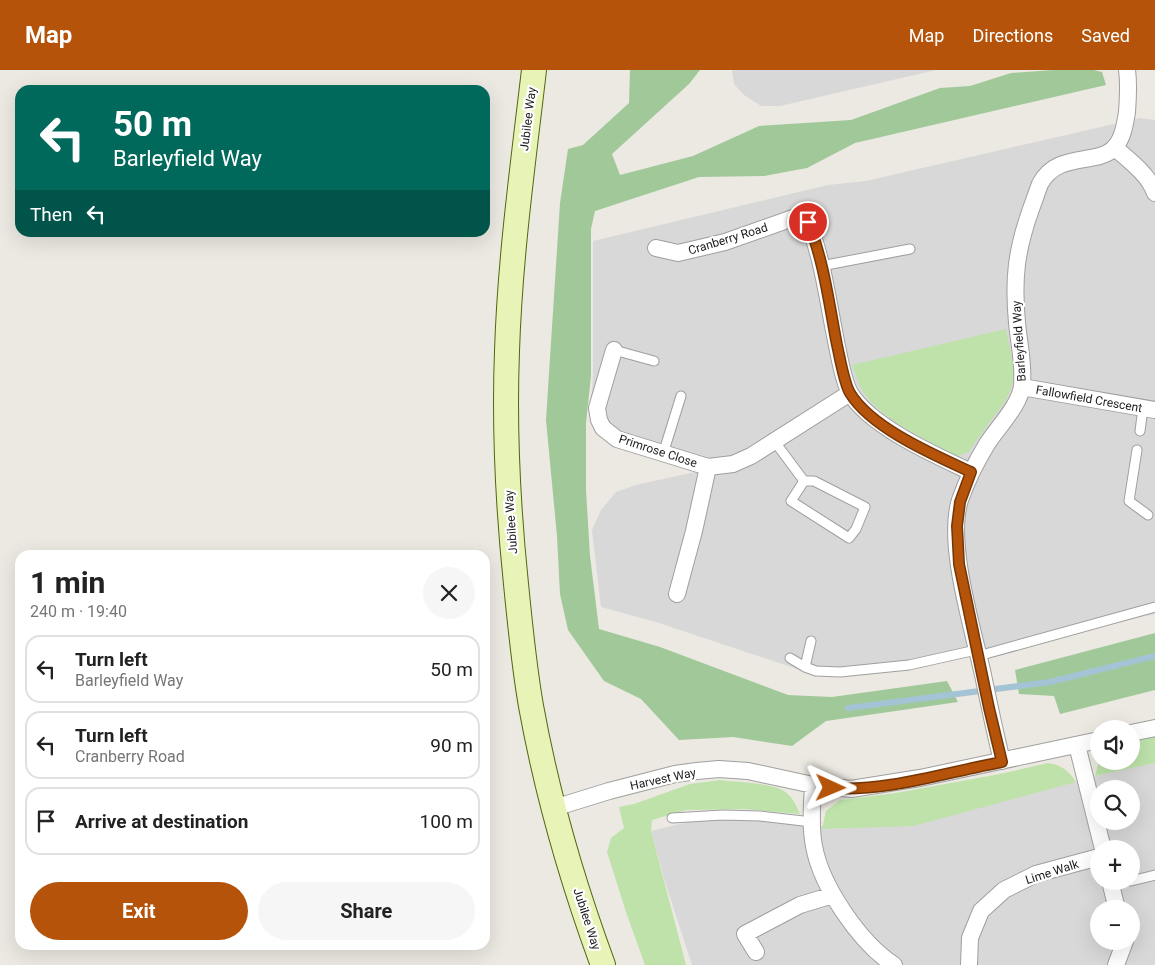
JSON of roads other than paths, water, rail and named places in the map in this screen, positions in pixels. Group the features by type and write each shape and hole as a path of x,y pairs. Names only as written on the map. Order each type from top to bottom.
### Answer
{"street":[{"name":"Jubilee Way","path":"534,70 511,277 507,353 508,497 521,636 542,758 554,808 585,916 603,965"},
{"path":"1126,70 1128,81 1125,124 1115,148 1139,170 1155,193"},
{"name":"Barleyfield Way","path":"1002,762 959,564 957,526 960,502 971,472 1016,402 1022,387 1022,361 1015,290 1016,268 1018,251 1041,183 1049,172 1060,165 1108,153 1115,148"},
{"name":"Cranberry Road","path":"656,248 678,254 725,242 793,218 808,222 817,246 841,363 850,392 877,421 909,441 971,472"},
{"name":"Primrose Close","path":"614,350 597,408 599,420 603,428 616,439 708,467 733,464 751,456 850,392"},
{"name":"Fallowfield Crescent","path":"1022,387 1149,409"},
{"name":"Primrose Close","path":"677,594 694,531 708,467"},
{"path":"1140,731 1155,728"},
{"name":"Harvest Way","path":"554,808 609,791 675,774 697,771 719,769 748,770 813,785 851,789 874,787 1002,762 1090,742"},
{"path":"1077,745 1101,840"},
{"path":"813,785 812,822 818,863 833,895 857,929 888,963"},
{"name":"Lime Walk","path":"969,965 970,938 981,911 1004,890 1036,874 1090,859"},
{"path":"756,952 745,934 800,905 833,895"},
{"path":"1116,965 1122,950"}],"lane":[{"path":"821,266 910,249"},
{"path":"614,350 654,361"},
{"path":"662,454 681,396"},
{"path":"1140,430 1149,409"},
{"path":"775,442 804,481"},
{"path":"1137,450 1129,501 1148,516"},
{"path":"804,481 814,481 865,507 856,529 849,538 791,501 804,481"},
{"path":"790,658 816,671 840,672 876,669 977,653 1155,607"},
{"path":"805,667 812,641"},
{"path":"672,818 723,815 760,816 812,822"},
{"path":"1140,879 1155,876"}],"waterway":[{"path":"848,708 1050,682 1155,656"}]}
